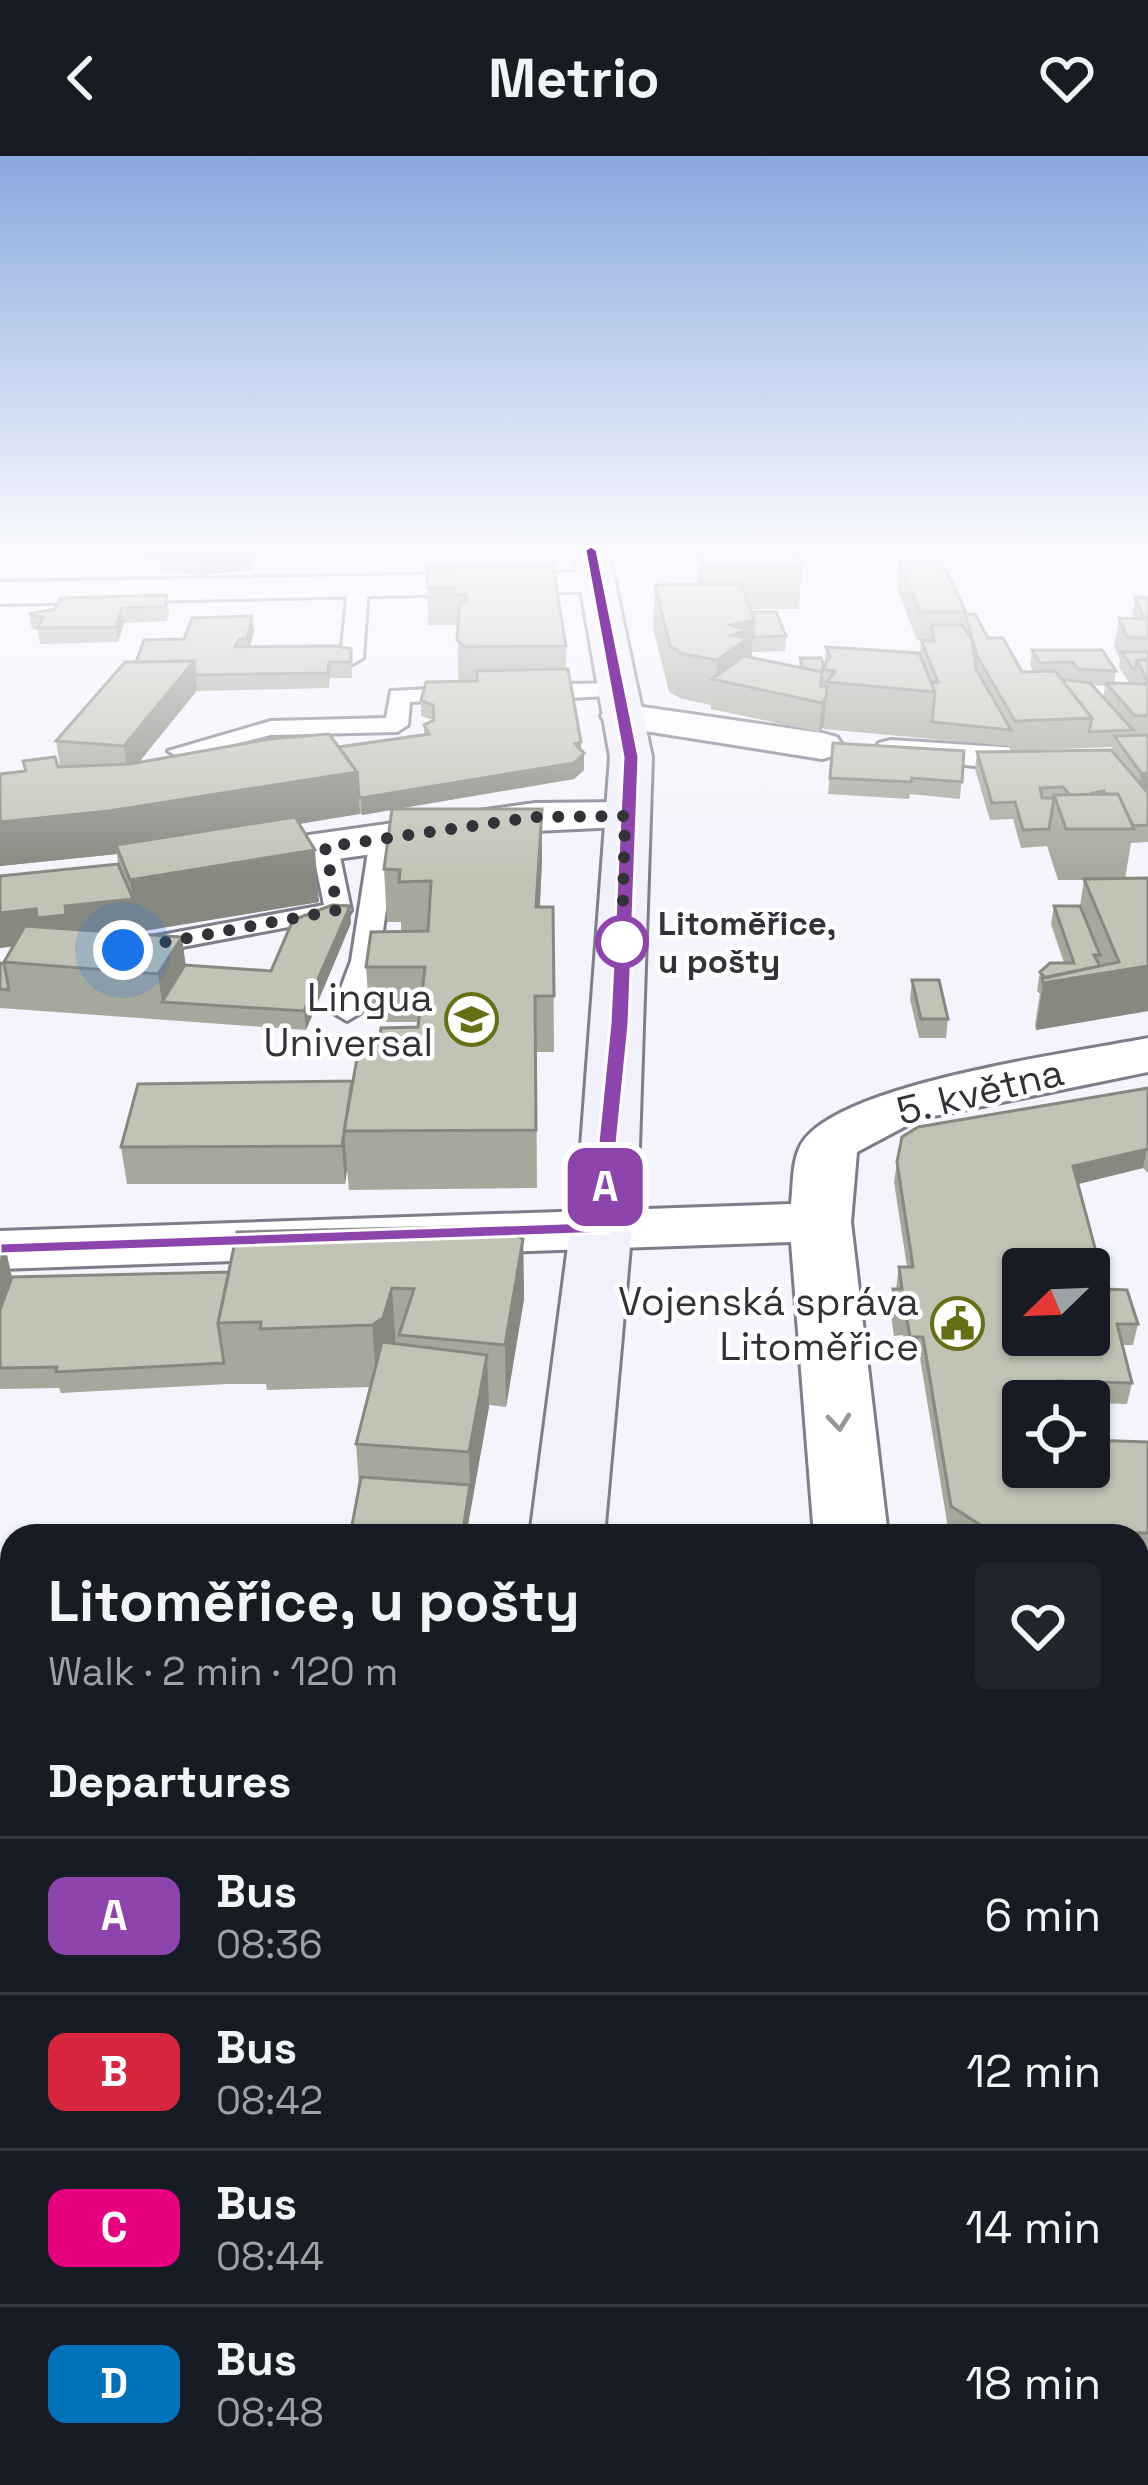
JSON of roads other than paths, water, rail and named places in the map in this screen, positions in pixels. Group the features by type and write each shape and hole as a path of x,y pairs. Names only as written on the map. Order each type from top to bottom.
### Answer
{"main road":[{"path":"568,1524 620,1024 631,757 602,699 600,659"}],"street":[{"path":"602,699 822,746 1019,759 1148,756"},
{"path":"171,868 535,817 625,816"},
{"name":"5. května","path":"850,1524 820,1222 828,1149 845,1131 902,1105 1020,1076 1148,1055"},
{"path":"0,1250 820,1222"}],"lane":[{"path":"180,751 271,728 397,725 399,695 478,693"},
{"path":"347,1012 365,961 383,838"},
{"path":"106,953 338,910 325,847"},
{"path":"365,961 413,960"}],"place":[{"name":"Litoměřice, u pošty","path":"622,942"},
{"name":"Lingua Universal","path":"472,1019"},
{"name":"Vojenská správa Litoměřice","path":"958,1323"}]}
